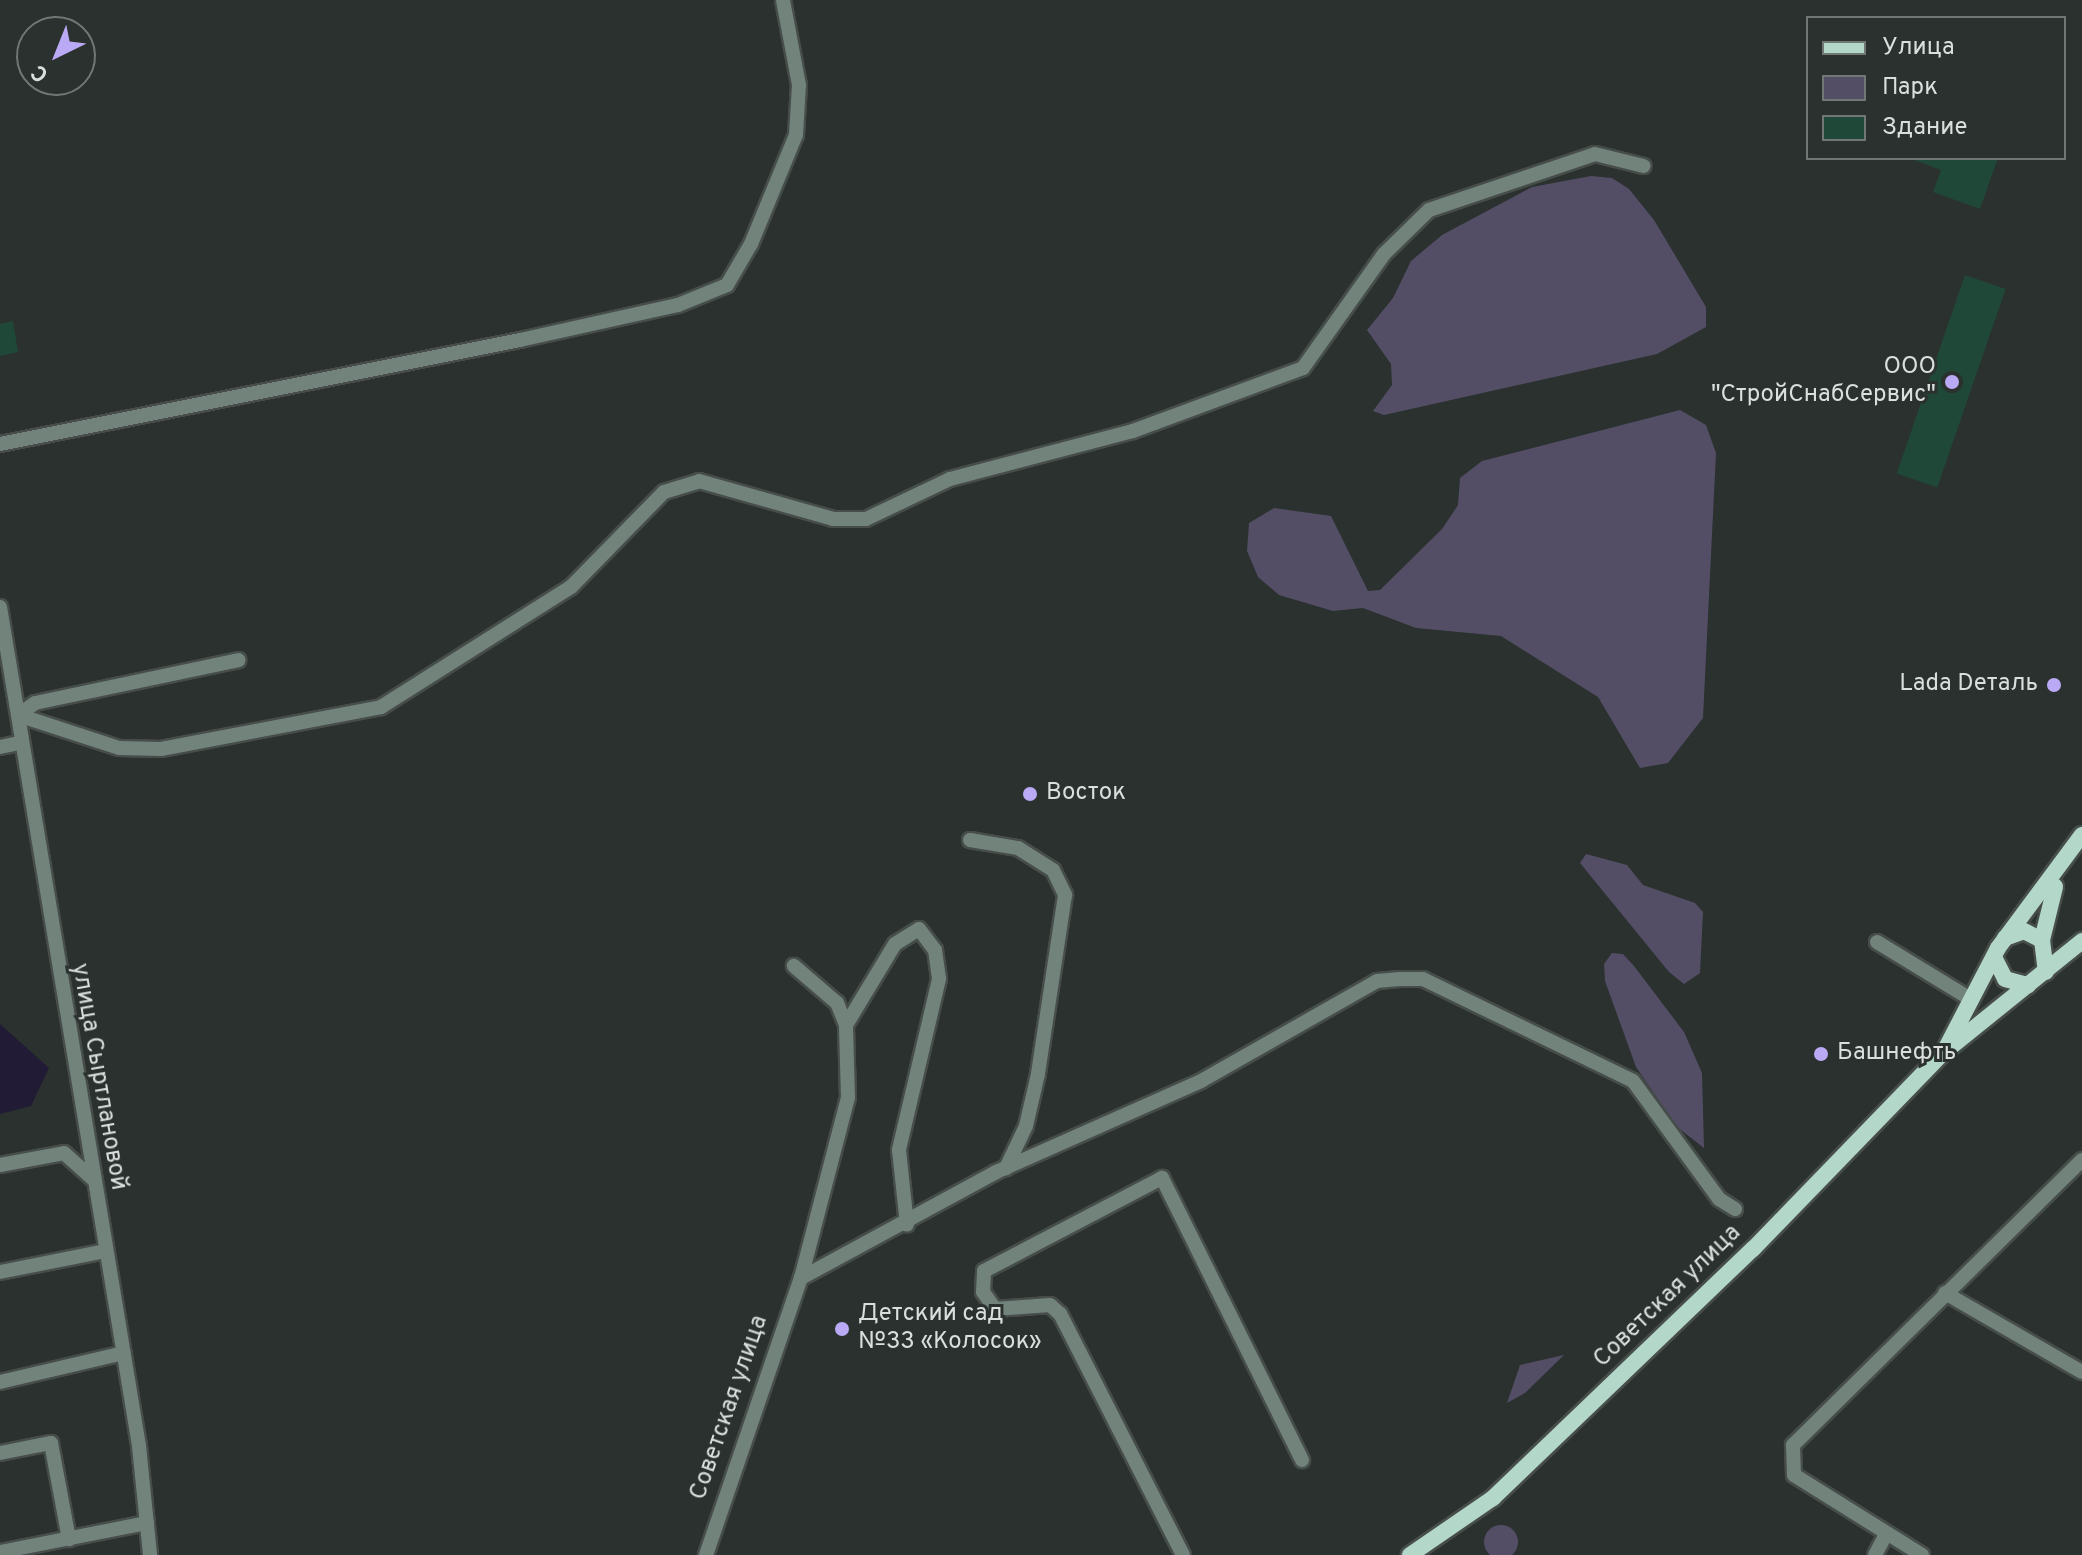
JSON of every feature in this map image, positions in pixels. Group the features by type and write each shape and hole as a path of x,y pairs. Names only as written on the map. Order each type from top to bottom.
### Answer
{"main road":[{"name":"Советская улица","path":"1410,1555 1473,1515 1541,1453 1942,1054 2046,972 2042,940 2047,905 2082,835"},
{"name":"Советская улица","path":"1942,1054 2005,938 2073,850"},
{"path":"2005,938 2024,931 2042,940 2082,940"},
{"path":"2046,972 2082,940"},
{"path":"1995,959 2005,979 2028,985"}],"street":[{"path":"0,444 520,340 678,305 727,285 751,244 796,135 799,85 783,0"},
{"path":"18,715 119,748 161,749 381,707 571,587 664,492 699,481 833,519 866,519 950,479 1133,431 1303,368 1384,254 1429,210 1595,154 1644,166"},
{"name":"улица Сыртлановой","path":"0,607 18,715 19,743 124,1353 150,1555"},
{"path":"18,715 35,703 239,660"},
{"path":"0,747 19,743"},
{"path":"970,840 1018,848 1053,870 1065,895 1038,1074 1026,1126 1006,1168"},
{"path":"846,1025 895,944 919,929 935,950 939,979 899,1150 907,1225"},
{"path":"1877,942 1972,1000"},
{"path":"794,966 837,1003 846,1025"},
{"path":"801,1278 907,1225 1006,1168 1201,1081 1377,981 1423,979 1633,1081 1719,1199 1735,1209"},
{"name":"Советская улица","path":"706,1555 801,1278 848,1098 846,1025"},
{"path":"0,1165 64,1153 93,1179"},
{"path":"1922,1555 1794,1475 1793,1445 2082,1160"},
{"path":"1183,1555 1060,1314 1050,1305 995,1309 983,1292 984,1271 1162,1178 1302,1460"},
{"path":"0,1272 105,1251"},
{"path":"1945,1293 2082,1372"},
{"path":"0,1382 124,1353"},
{"path":"0,1453 51,1443 69,1539"},
{"path":"0,1552 147,1523"},
{"path":"1875,1555 1886,1534"}],"green space":[{"path":"1591,176 1612,178 1629,189 1654,220 1706,307 1706,327 1657,354 1384,415 1373,411 1392,385 1391,364 1367,330 1393,298 1411,261 1442,235 1532,187"},
{"path":"1680,410 1706,425 1716,453 1703,718 1668,763 1640,768 1598,697 1501,636 1416,628 1363,608 1333,611 1279,595 1258,577 1247,551 1249,523 1274,508 1331,516 1368,591 1380,590 1442,529 1458,505 1460,478 1482,461"},
{"path":"1586,854 1627,865 1643,885 1695,903 1703,912 1700,973 1684,984 1669,972 1580,863"},
{"path":"1612,953 1623,954 1634,966 1684,1032 1702,1073 1704,1148 1677,1127 1636,1067 1605,981 1604,964"},
{"path":"1564,1355 1525,1393 1507,1403 1520,1365"},
{"path":"1495,1526 1507,1526 1517,1536 1517,1548 1510,1556 1492,1556 1485,1548 1485,1536"}],"shaded area":[{"path":"0,1024 49,1068 31,1106 0,1114"}],"building":[{"path":"1914,160 1997,160 1980,209 1933,192 1941,170"},
{"name":"ООО \"СтройСнабСервис\"","path":"1965,275 2006,289 1937,488 1897,474"},
{"path":"13,321 18,352 0,356 0,324"}],"place":[{"name":"ООО \"СтройСнабСервис\"","path":"1952,382"},
{"name":"Lada Dеталь","path":"2054,685"},
{"name":"Восток","path":"1030,794"},
{"name":"Башнефть","path":"1821,1054"},
{"name":"Детский сад №33 «Колосок»","path":"842,1329"}]}
